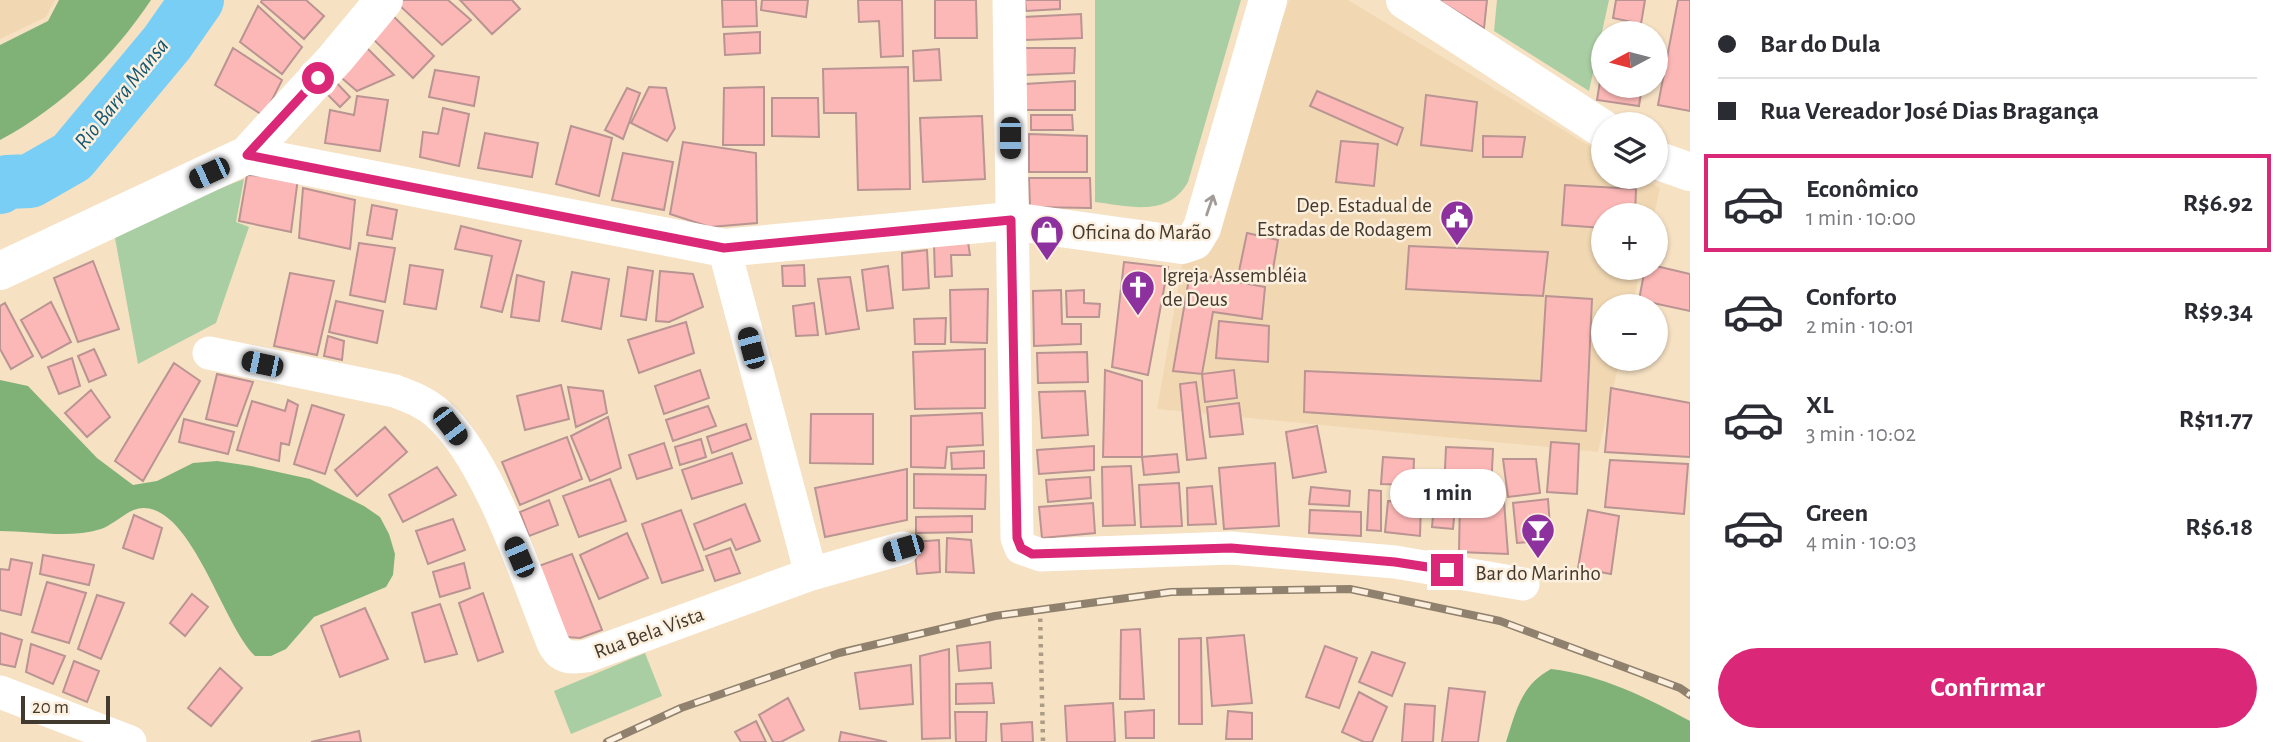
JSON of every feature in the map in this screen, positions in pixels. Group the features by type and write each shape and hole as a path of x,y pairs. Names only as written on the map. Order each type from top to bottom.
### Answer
{"street":[{"path":"0,271 247,155 335,59 384,0"},
{"path":"1009,0 1017,538 1021,548 1041,555 1231,548 1395,562 1523,584"},
{"path":"247,155 724,248 1011,220 1182,245 1194,241 1202,228 1268,0"},
{"path":"1405,0 1591,120"},
{"path":"1668,164 1690,172"},
{"path":"724,248 811,574"},
{"name":"Rua Bela Vista","path":"209,353 395,391 420,400 438,414 482,472 553,643 561,655 567,657 587,656 811,574 903,548"},
{"path":"0,692 130,742"}],"path":[{"path":"1040,610 1043,742"}],"shaded area":[{"path":"0,0 55,0 46,17 0,39"},
{"path":"1289,0 1348,0 1591,147 1591,189 1660,189 1657,203 1591,203 1591,280 1638,280 1635,294 1591,294 1591,371 1617,371 1598,452 1157,409 1182,266 1213,222"}],"green space":[{"path":"59,0 151,0 120,42 84,79 44,112 0,140 0,45 48,21"},
{"path":"1095,0 1241,0 1188,182 1170,201 1159,205 1134,207 1095,202"},
{"path":"1497,0 1609,0 1604,21 1591,21 1589,91 1494,31"},
{"path":"244,179 236,222 249,227 216,323 138,364 115,238 180,204"},
{"path":"0,380 28,386 97,458 133,485 157,481 193,463 217,461 310,479 380,517 395,554 393,575 386,587 314,617 286,649 271,656 255,656 243,641 192,546 177,526 161,513 138,509 101,529 76,534 0,531"},
{"path":"645,653 662,696 571,734 554,691"},
{"path":"1551,669 1606,682 1673,712 1690,721 1690,742 1506,742 1526,691 1541,675"}],"building":[{"path":"306,0 324,16 304,39 261,2"},
{"path":"403,0 448,0 471,20 442,45 399,5"},
{"path":"460,0 512,0 520,9 492,34"},
{"path":"722,0 756,0 757,26 723,27"},
{"path":"762,0 808,0 806,17 761,10"},
{"path":"858,0 902,0 903,56 881,57 879,21 859,22"},
{"path":"935,0 976,0 977,38 935,38"},
{"path":"1025,0 1060,0 1060,9 1026,11"},
{"path":"1438,0 1487,0 1484,28"},
{"path":"1616,0 1645,0 1642,21 1613,18"},
{"path":"1678,0 1690,0 1690,111 1658,105 1659,98 1668,98 1668,52"},
{"path":"258,6 302,47 282,74 240,42"},
{"path":"390,13 434,56 413,78 371,37"},
{"path":"1081,14 1082,38 1025,40 1024,17"},
{"path":"760,32 760,53 725,55 724,34"},
{"path":"363,44 394,75 357,91 337,74"},
{"path":"233,48 282,80 264,116 215,85"},
{"path":"1024,48 1075,48 1074,73 1025,75"},
{"path":"939,49 941,80 914,81 913,51"},
{"path":"908,67 910,189 858,190 856,113 824,113 823,69"},
{"path":"435,70 479,77 474,106 429,97"},
{"path":"332,78 350,97 340,107 323,90"},
{"path":"1075,81 1075,110 1025,110 1025,84"},
{"path":"649,87 666,88 675,128 667,141 631,123"},
{"path":"764,87 764,145 723,145 724,88"},
{"path":"627,88 640,93 623,139 605,130"},
{"path":"1317,91 1403,128 1397,145 1310,106"},
{"path":"1426,95 1477,102 1472,151 1421,145"},
{"path":"357,96 388,100 380,151 325,143 330,110 354,115"},
{"path":"772,98 818,98 819,137 772,136"},
{"path":"1597,98 1640,98 1639,106"},
{"path":"443,108 469,114 459,166 420,157 423,132 438,134"},
{"path":"1031,115 1072,115 1073,130 1031,130"},
{"path":"982,116 985,179 923,182 920,118"},
{"path":"571,126 612,138 599,196 556,184"},
{"path":"485,133 538,143 532,177 478,168"},
{"path":"1029,134 1087,136 1087,172 1029,172"},
{"path":"1483,136 1525,137 1522,157 1483,157"},
{"path":"1341,141 1378,144 1374,186 1336,182"},
{"path":"683,142 756,153 757,223 710,227 670,214"},
{"path":"623,153 673,162 664,210 612,200"},
{"path":"247,175 298,178 291,232 239,221"},
{"path":"1029,178 1090,178 1091,208 1030,207"},
{"path":"1565,185 1591,186 1591,189 1636,189 1635,203 1591,203 1591,227 1562,225"},
{"path":"303,188 355,200 350,249 299,238"},
{"path":"372,205 397,210 392,239 367,235"},
{"path":"461,226 521,241 502,312 481,307 492,256 455,249"},
{"path":"1247,233 1278,240 1271,281 1238,276"},
{"path":"968,242 970,255 951,255 952,276 935,277 934,244"},
{"path":"359,243 395,248 385,302 350,295"},
{"path":"1409,246 1548,252 1543,296 1406,289"},
{"path":"927,250 929,288 903,290 902,253"},
{"path":"93,261 119,329 78,342 54,278"},
{"name":"Igreja Assembléia de Deus","path":"1124,262 1168,267 1148,375 1112,367"},
{"path":"410,265 443,270 436,309 404,304"},
{"path":"804,265 805,286 783,286 782,266"},
{"path":"888,266 893,308 867,311 862,270"},
{"path":"628,267 653,271 646,320 621,316"},
{"path":"1668,269 1690,274 1690,311 1668,306 1668,294 1640,294 1643,280 1668,280"},
{"path":"660,271 693,274 703,307 669,322 656,321"},
{"path":"572,272 609,279 601,329 562,321"},
{"path":"290,273 334,281 317,355 274,346"},
{"path":"1190,273 1265,287 1262,319 1213,312 1202,374 1173,371"},
{"path":"517,275 544,282 539,321 511,317"},
{"path":"850,277 859,329 826,334 818,279"},
{"path":"988,289 987,343 951,342 950,290"},
{"path":"1061,290 1062,324 1081,324 1081,344 1034,346 1033,291"},
{"path":"1084,290 1084,303 1100,304 1099,317 1067,317 1066,291"},
{"path":"1546,296 1591,299 1586,431 1304,412 1305,371 1541,381"},
{"path":"336,301 383,311 377,343 329,332"},
{"path":"51,302 71,342 42,358 21,320"},
{"path":"5,303 33,356 11,369 0,349 0,306"},
{"path":"814,303 818,335 796,336 793,306"},
{"path":"946,318 945,344 915,344 914,319"},
{"path":"1219,321 1269,326 1268,362 1216,358"},
{"path":"686,322 694,353 639,373 628,340"},
{"path":"328,336 344,341 342,360 324,356"},
{"path":"94,349 106,375 89,382 78,356"},
{"path":"985,349 985,408 915,409 913,352"},
{"path":"1087,352 1088,382 1038,383 1037,353"},
{"path":"72,358 80,386 59,394 48,367"},
{"path":"174,363 200,381 143,481 115,461"},
{"path":"700,370 709,398 664,414 655,386"},
{"path":"1105,370 1142,381 1142,457 1103,457"},
{"path":"1234,370 1237,398 1205,402 1202,374"},
{"path":"217,374 253,382 237,426 206,419"},
{"path":"1196,382 1206,458 1187,460 1180,384"},
{"path":"561,385 569,419 525,430 517,396"},
{"path":"568,387 603,391 607,413 576,427"},
{"path":"1611,388 1690,403 1690,457 1605,452"},
{"path":"91,390 110,417 87,437 65,413"},
{"path":"1085,391 1088,435 1042,438 1039,392"},
{"path":"288,400 298,405 289,445 281,443 279,461 237,450 252,401 285,411"},
{"path":"1239,403 1243,434 1210,437 1207,407"},
{"path":"312,405 344,415 325,474 294,464"},
{"path":"708,406 716,426 673,441 666,420"},
{"path":"982,413 983,445 947,447 945,468 911,467 911,416"},
{"path":"811,414 873,414 873,464 810,463"},
{"path":"608,417 621,468 590,481 571,436"},
{"path":"184,419 234,432 228,454 179,442"},
{"path":"746,424 751,439 712,453 707,437"},
{"path":"1317,426 1326,472 1293,478 1286,432"},
{"path":"385,427 407,452 357,496 335,470"},
{"path":"567,437 582,479 520,505 502,462"},
{"path":"701,439 706,457 680,465 675,447"},
{"path":"1551,442 1579,444 1577,494 1547,492"},
{"path":"664,443 672,468 637,479 629,455"},
{"path":"1094,446 1094,470 1039,474 1037,450"},
{"path":"1446,447 1493,449 1491,491 1444,490"},
{"path":"984,451 984,468 952,469 951,453"},
{"path":"732,453 742,483 692,499 682,470"},
{"path":"1177,454 1179,472 1144,475 1142,457"},
{"path":"1383,457 1414,459 1413,485 1381,484"},
{"path":"1503,459 1536,459 1540,493 1508,497"},
{"path":"1610,460 1688,464 1684,514 1605,507"},
{"path":"1275,463 1279,526 1224,529 1219,468"},
{"path":"1131,466 1135,525 1103,526 1102,467"},
{"path":"437,467 456,495 403,522 389,495"},
{"path":"907,469 907,520 825,537 815,488"},
{"path":"914,474 986,475 985,509 914,508"},
{"path":"1090,477 1091,498 1048,502 1046,480"},
{"path":"610,479 626,521 579,537 563,496"},
{"path":"1179,483 1182,526 1141,527 1139,485"},
{"path":"1212,486 1216,524 1188,525 1187,488"},
{"path":"1311,487 1350,491 1349,506 1309,504"},
{"path":"1369,490 1381,491 1381,531 1367,530"},
{"path":"1548,499 1551,540 1517,543 1513,503"},
{"path":"549,500 558,525 529,536 520,512"},
{"path":"1388,501 1421,503 1420,536 1385,532"},
{"path":"1460,501 1504,501 1508,554 1459,552"},
{"path":"1093,503 1095,533 1042,538 1039,507"},
{"path":"745,504 760,541 736,550 731,539 704,550 694,524"},
{"path":"1434,504 1455,506 1453,529 1432,527"},
{"path":"681,510 703,570 662,583 642,524"},
{"path":"1310,510 1361,512 1361,536 1309,533"},
{"path":"1588,510 1619,516 1611,574 1578,568"},
{"path":"134,515 162,528 153,559 123,548"},
{"path":"972,516 972,532 916,533 916,517"},
{"path":"453,519 465,550 428,564 416,531"},
{"path":"627,533 648,578 599,599 580,555"},
{"path":"947,538 971,540 974,573 946,572"},
{"path":"939,540 940,572 917,574 914,542"},
{"path":"730,548 740,573 715,581 706,556"},
{"path":"572,554 602,630 580,638 567,637 533,568"},
{"path":"43,555 94,565 89,585 40,574"},
{"path":"11,559 32,563 21,615 0,610 0,569 9,570"},
{"path":"464,563 470,588 440,597 433,572"},
{"path":"47,582 86,593 69,643 32,632"},
{"path":"483,593 503,652 478,661 459,603"},
{"path":"192,594 208,607 185,636 170,623"},
{"path":"97,595 124,603 101,659 78,649"},
{"path":"440,604 457,654 425,662 412,613"},
{"path":"365,608 388,659 340,677 321,626"},
{"path":"1140,629 1144,699 1120,699 1121,630"},
{"path":"0,633 22,640 15,667 0,664"},
{"path":"1244,635 1252,703 1212,706 1207,638"},
{"path":"1201,638 1202,724 1179,724 1179,639"},
{"path":"990,642 991,668 959,671 957,646"},
{"path":"31,644 65,656 53,684 26,672"},
{"path":"1325,646 1357,658 1339,708 1306,697"},
{"path":"949,649 950,738 922,739 920,656"},
{"path":"1372,652 1405,663 1392,696 1359,682"},
{"path":"74,661 99,671 87,702 63,692"},
{"path":"911,665 913,704 860,709 855,673"},
{"path":"220,668 242,688 211,726 188,708"},
{"path":"992,683 994,703 956,704 956,684"},
{"path":"1449,688 1485,692 1478,742 1442,742"},
{"path":"1359,692 1387,707 1372,742 1364,742 1342,732"},
{"path":"788,698 804,730 781,742 773,742 759,715"},
{"path":"1113,703 1115,742 1067,742 1065,706"},
{"path":"1405,704 1435,706 1433,742 1402,742"},
{"path":"1154,710 1154,738 1126,738 1125,712"},
{"path":"1228,711 1252,713 1252,739 1226,739"},
{"path":"955,712 987,712 986,742 956,742"},
{"path":"756,721 766,742 741,742 735,732"},
{"path":"1032,722 1033,742 1002,742 1001,724"},
{"path":"359,731 361,742 311,742"},
{"path":"841,732 887,742 839,742"}],"waterway":[{"name":"Rio Barra Mansa","path":"0,187 7,182 30,181 72,157 167,43 197,0"}],"railway":[{"path":"607,742 681,708 839,653 995,616 1171,592 1350,589 1500,621 1680,688 1690,695"}],"place":[{"name":"Dep. Estadual de Estradas de Rodagem","path":"1457,247"},
{"name":"Oficina do Marão","path":"1047,262"},
{"name":"Igreja Assembléia de Deus","path":"1138,317"},
{"name":"Bar do Marinho","path":"1538,560"}],"route":[{"path":"318,78 247,155 724,248 1011,220 1017,538 1021,548 1032,554 1231,548 1395,562 1447,570"}]}
